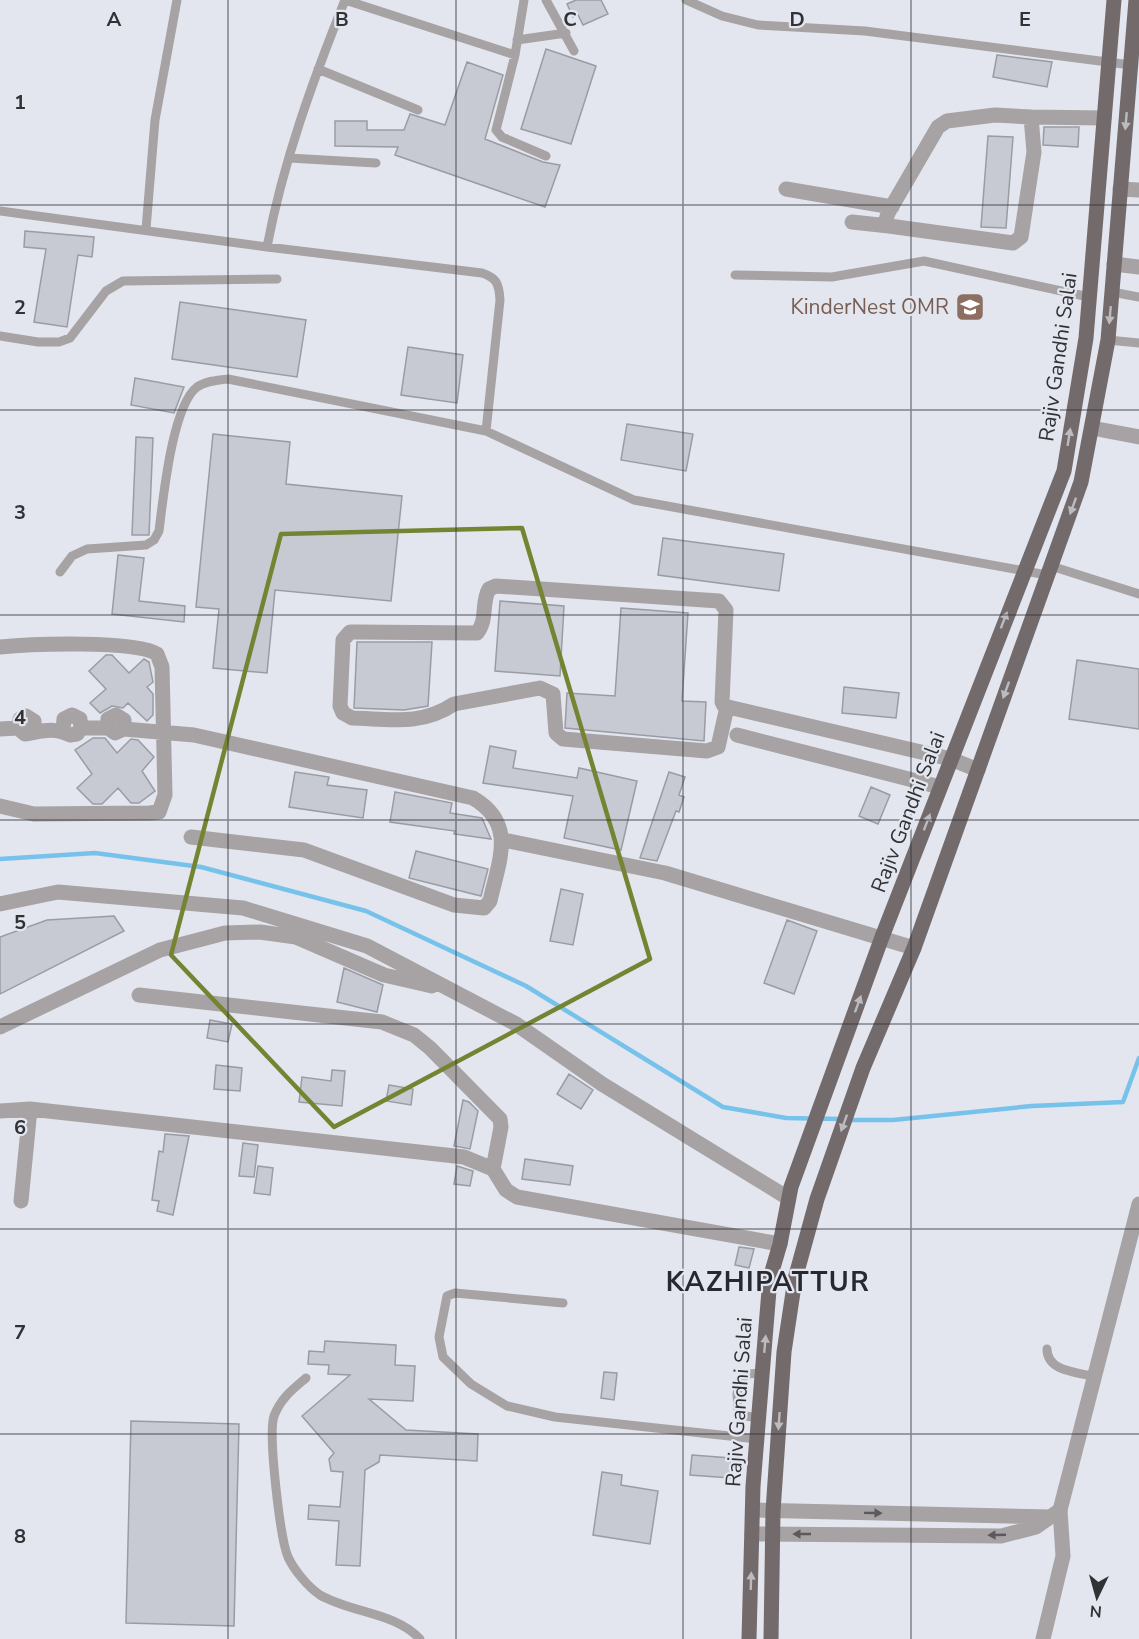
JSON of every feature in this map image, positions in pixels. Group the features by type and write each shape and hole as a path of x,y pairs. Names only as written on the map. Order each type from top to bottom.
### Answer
{"main road":[{"name":"Rajiv Gandhi Salai","path":"749,1639 757,1439 770,1278 780,1244 789,1192 882,937 1023,570 1064,471 1086,338 1114,0"},
{"name":"Rajiv Gandhi Salai","path":"771,1639 773,1511 784,1352 795,1279 817,1198 863,1068 914,948 1082,483 1108,340 1120,189 1134,88 1131,65 1136,0"}],"street":[{"path":"889,226 886,220 892,207 932,135 947,122 975,116 1104,118"},
{"path":"852,222 1012,243 1018,241 1021,237 1034,152 1031,117"},
{"path":"786,189 892,207"},
{"path":"1120,189 1139,190"},
{"path":"1114,264 1139,267"},
{"path":"1092,428 1139,437"},
{"path":"727,707 718,747 707,752 563,739 556,733 553,694 540,688 454,704 442,712 420,720 352,718 343,713 340,706 343,640 350,632 477,633 484,620 486,594 489,589 496,586 720,601 726,610 722,702 727,707 951,759 978,770"},
{"path":"0,647 26,645 138,647 152,650 161,660 162,668 165,795 159,812 34,814 0,806"},
{"path":"0,720 26,725"},
{"path":"0,729 26,725 63,725 73,735 81,724 108,724 115,733 124,725 162,728 194,735 473,798 495,817 504,840 490,901 484,908 477,909 454,905 304,850 191,837"},
{"path":"736,735 940,787"},
{"path":"504,840 665,873 914,948"},
{"path":"0,904 58,892 243,908 367,946 447,990 516,1024 602,1084 789,1192"},
{"path":"0,1027 160,950 191,940 225,933 260,932 296,937 384,975 447,990"},
{"path":"139,995 382,1022 399,1028 430,1048 500,1119 501,1127 493,1169"},
{"path":"21,1201 30,1109"},
{"path":"0,1111 30,1109 464,1157 493,1169 506,1190 518,1197 780,1244"},
{"path":"1043,1639 1063,1556 1055,1514 1096,1377 1139,1204"},
{"path":"753,1510 1055,1514"},
{"path":"752,1534 1001,1536 1030,1529 1055,1514"}],"lane":[{"path":"146,229 155,120 177,0"},
{"path":"267,247 289,158 318,69 345,0 515,55"},
{"path":"524,0 515,55 496,130 502,137 546,156"},
{"path":"546,0 574,51"},
{"path":"686,0 722,16 758,25 864,31 1109,60 1131,65"},
{"path":"517,40 566,33"},
{"path":"318,69 418,110"},
{"path":"289,158 376,163"},
{"path":"0,211 482,273 493,277 499,284 500,300 486,431"},
{"path":"735,275 832,277 924,261 1089,297"},
{"path":"0,336 38,342 59,342 70,338 106,291 123,281 277,279"},
{"path":"1112,292 1139,297"},
{"path":"1108,340 1139,343"},
{"path":"60,572 72,556 87,549 146,545 154,540 159,531 168,466 182,406 196,388 212,381 228,379 486,431 634,500 1023,570 1049,570 1139,594"},
{"path":"563,1303 455,1293 447,1296 439,1336 443,1357 471,1384 507,1406 555,1417 757,1439"},
{"path":"1047,1349 1047,1358 1052,1365 1096,1377"},
{"path":"759,1419 746,1416 738,1409 737,1394 740,1380 748,1374 762,1373"},
{"path":"306,1378 281,1399 273,1419 273,1471 287,1555 297,1572 320,1594 408,1628 420,1639"}],"highlighted area":[{"path":"522,528 650,959 334,1127 171,955 281,534"}],"building":[{"path":"576,0 601,0 608,14 583,25 578,15 573,17 567,4"},
{"path":"546,49 596,66 571,144 521,129"},
{"path":"997,55 1052,62 1047,87 993,77"},
{"path":"467,62 503,75 485,139 543,162 560,165 545,207 395,155 398,147 335,146 335,121 367,121 367,130 404,130 410,114 445,125"},
{"path":"1044,127 1079,127 1078,147 1043,145"},
{"path":"988,136 1013,137 1006,228 981,227"},
{"path":"25,231 94,237 92,257 78,255 67,327 34,322 46,249 24,247"},
{"path":"180,302 306,320 297,377 172,359"},
{"path":"408,347 463,355 457,403 401,395"},
{"path":"135,378 184,387 174,413 131,405"},
{"path":"627,424 693,434 686,471 621,460"},
{"path":"213,434 290,442 286,484 402,496 391,601 275,590 267,673 213,668 219,609 196,607"},
{"path":"136,437 153,438 149,535 132,535"},
{"path":"663,538 784,554 779,591 658,575"},
{"path":"118,555 144,558 139,601 185,606 184,622 112,614"},
{"path":"500,601 564,606 560,676 495,671"},
{"path":"621,608 688,613 682,701 706,702 704,741 565,728 567,693 615,696"},
{"path":"357,642 432,642 428,706 404,710 354,708"},
{"path":"106,655 112,655 129,673 144,659 149,662 153,682 147,687 153,694 153,715 147,721 128,703 123,708 112,706 100,713 90,703 106,689 89,671"},
{"path":"1077,660 1139,669 1139,729 1069,719"},
{"path":"844,687 899,693 896,718 842,713"},
{"path":"93,738 105,738 117,753 131,739 138,740 154,757 142,771 155,791 139,803 131,803 118,788 102,804 93,804 77,788 92,774 75,750"},
{"path":"490,746 516,751 513,768 577,778 579,768 637,781 621,850 564,838 573,796 483,783"},
{"path":"295,772 329,777 327,785 367,790 363,818 289,807"},
{"path":"669,772 685,777 679,795 684,797 679,812 676,811 657,861 640,858"},
{"path":"871,787 890,795 878,824 859,816"},
{"path":"395,792 452,803 450,813 482,818 491,839 454,834 455,831 390,822"},
{"path":"416,851 488,869 481,896 409,878"},
{"path":"561,889 583,894 573,945 550,941"},
{"path":"114,916 124,931 0,994 0,937 47,920"},
{"path":"787,920 817,931 794,994 764,983"},
{"path":"344,968 383,985 377,1012 337,1002"},
{"path":"210,1020 232,1024 228,1042 207,1038"},
{"path":"216,1065 242,1068 240,1091 214,1089"},
{"path":"332,1070 345,1071 342,1106 299,1102 302,1077 331,1081"},
{"path":"569,1074 593,1090 581,1109 557,1094"},
{"path":"389,1085 413,1089 411,1105 386,1101"},
{"path":"463,1100 469,1102 478,1111 470,1149 454,1146"},
{"path":"165,1134 189,1136 173,1215 157,1211 159,1201 152,1200 159,1151 163,1152"},
{"path":"243,1143 258,1145 254,1177 239,1176"},
{"path":"525,1159 573,1166 570,1185 522,1179"},
{"path":"258,1166 273,1168 270,1195 254,1193"},
{"path":"457,1166 473,1171 470,1186 454,1184"},
{"path":"739,1247 754,1249 749,1268 735,1265"},
{"path":"325,1341 396,1345 395,1365 415,1366 413,1401 369,1399 406,1430 478,1434 477,1461 380,1455 379,1462 365,1470 360,1566 336,1565 339,1521 308,1519 309,1505 340,1507 343,1472 331,1471 329,1459 334,1453 302,1416 350,1375 328,1374 329,1365 308,1364 309,1351 324,1352"},
{"path":"604,1372 617,1373 614,1400 601,1398"},
{"path":"131,1421 239,1424 234,1626 126,1623"},
{"path":"692,1455 731,1458 730,1478 690,1475"},
{"path":"602,1472 622,1475 621,1485 658,1491 650,1544 593,1535"}],"waterway":[{"path":"0,859 95,853 201,867 366,911 526,986 723,1107 786,1118 841,1119"},
{"path":"849,1120 893,1120 1032,1106 1123,1102 1139,1058"}],"place":[{"name":"KinderNest OMR","path":"970,307"}],"district":[{"name":"KAZHIPATTUR","path":"768,1282"}]}
